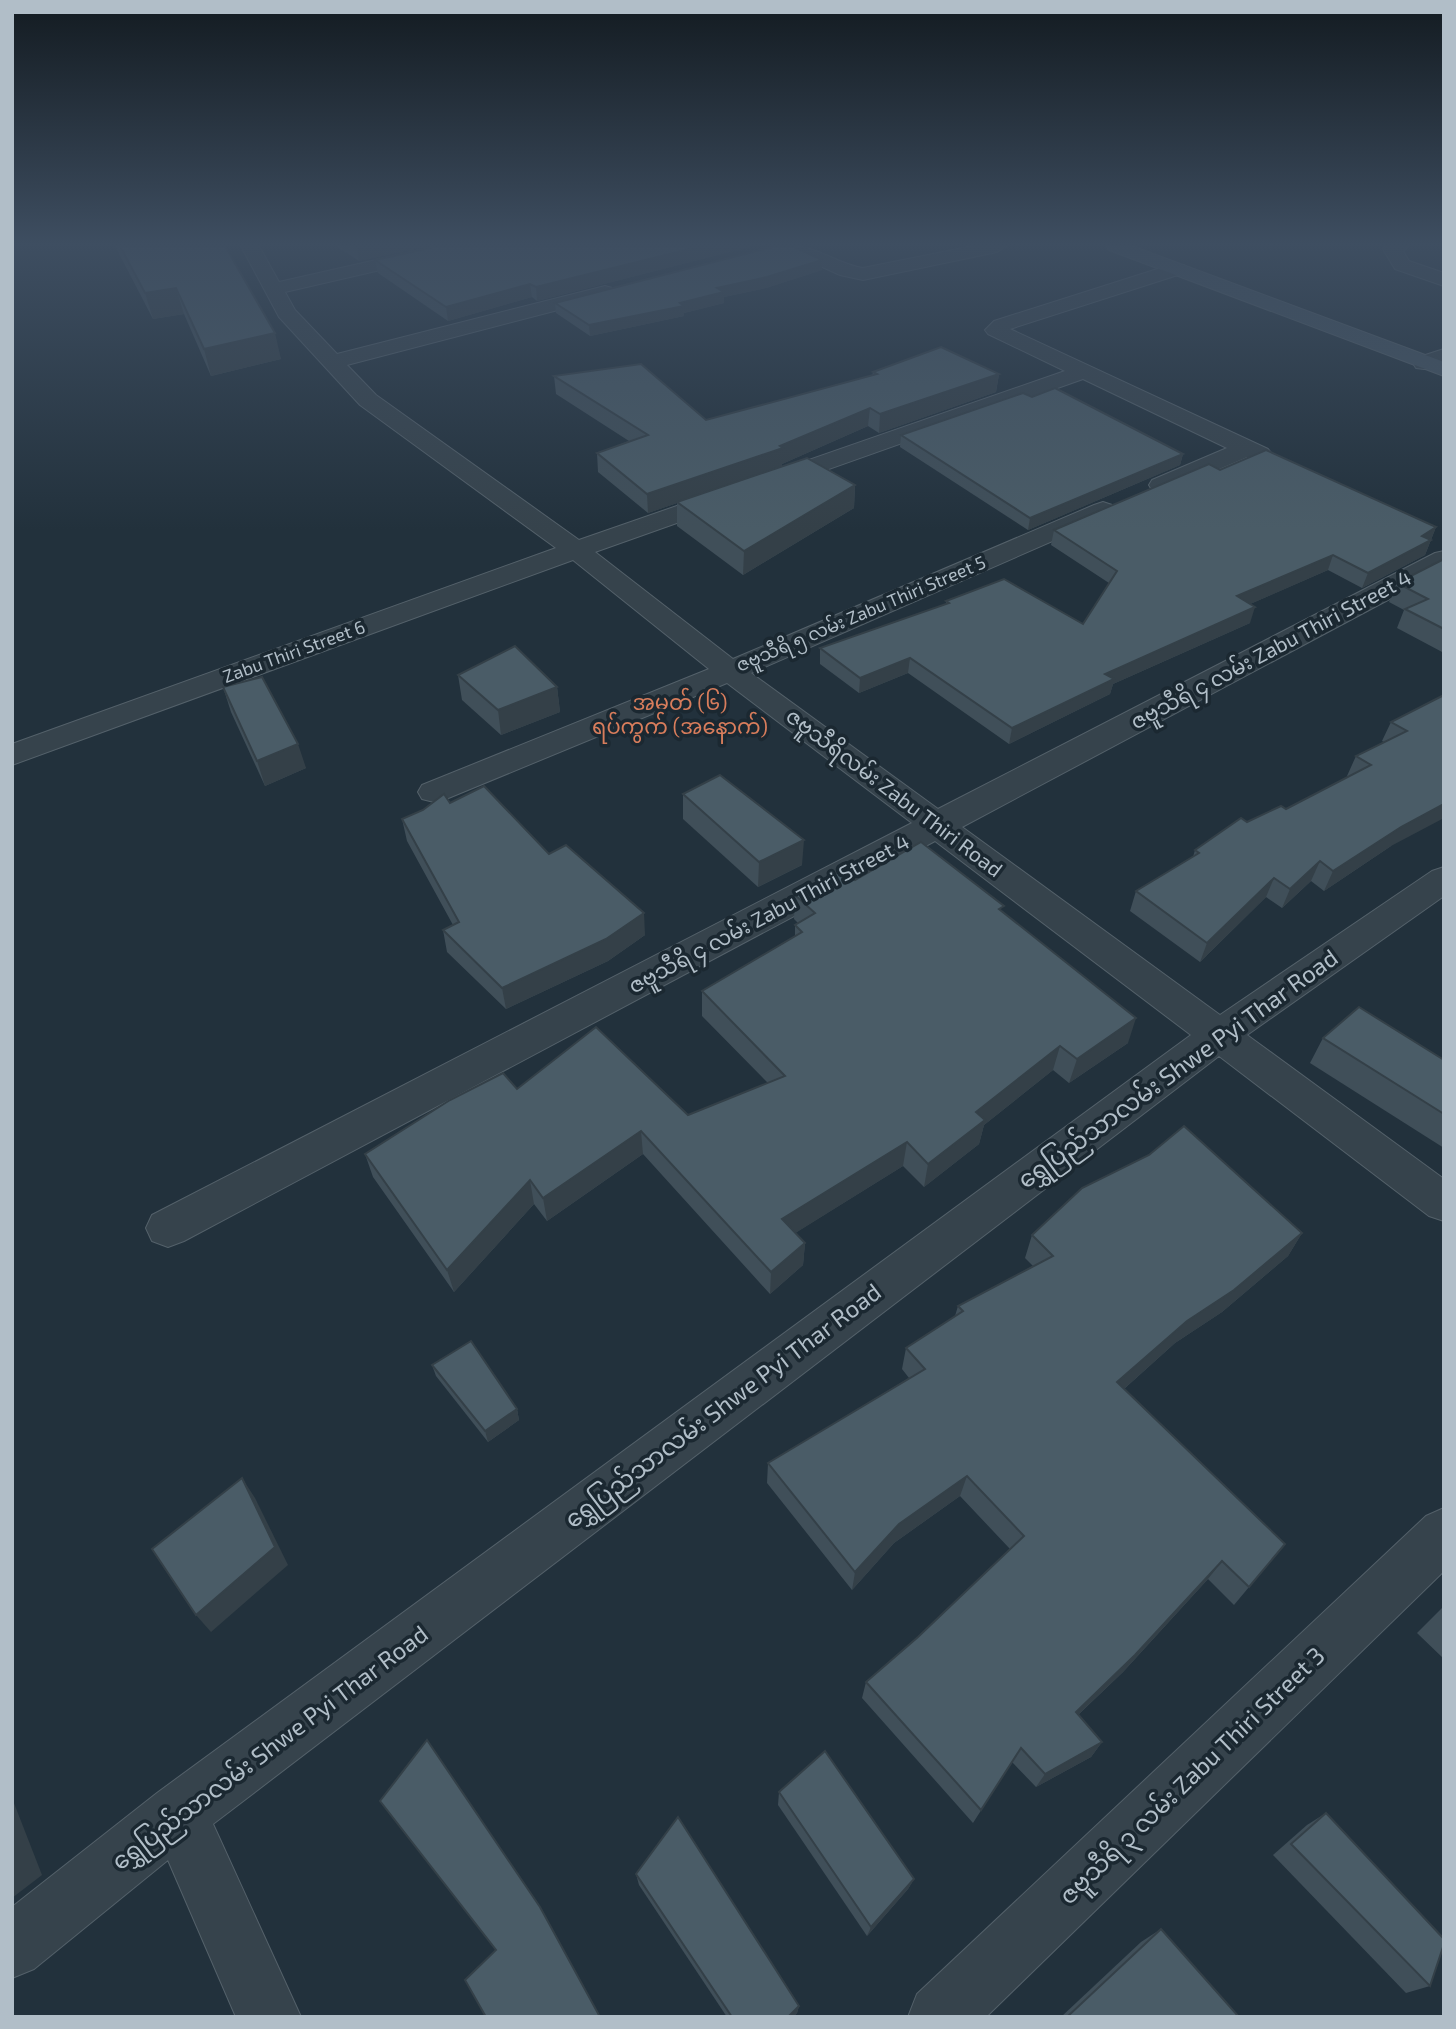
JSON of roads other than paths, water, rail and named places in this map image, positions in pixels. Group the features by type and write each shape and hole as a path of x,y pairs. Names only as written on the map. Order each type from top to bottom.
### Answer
{"main road":[{"path":"1375,341 1437,363"}],"street":[{"name":"ဇဗူသီရိလမ်း Zabu Thiri Road","path":"312,341 368,400 576,550 730,671 1444,1203"},
{"path":"332,362 414,341"},
{"path":"1017,341 1283,465"},
{"name":"Zabu Thiri Street 6","path":"12,755 576,550 1083,372"},
{"name":"ဇဗူသီရိ ၅ လမ်း Zabu Thiri Street 5","path":"434,792 730,671 1247,448"},
{"name":"ဇဗူသီရိ ၄ လမ်း Zabu Thiri Street 4","path":"168,1228 1444,559"},
{"name":"ရွှေပြည်သာလမ်း Shwe Pyi Thar Road","path":"12,1947 178,1814 1218,1036 1444,880"},
{"name":"ဇဗူသီရိ ၃ လမ်း Zabu Thiri Street 3","path":"940,2017 1444,1534"},
{"path":"178,1814 269,2017"}],"district":[{"name":"အမှတ် (၆) ရပ်ကွက် (အနောက်)","path":"680,715"}]}
